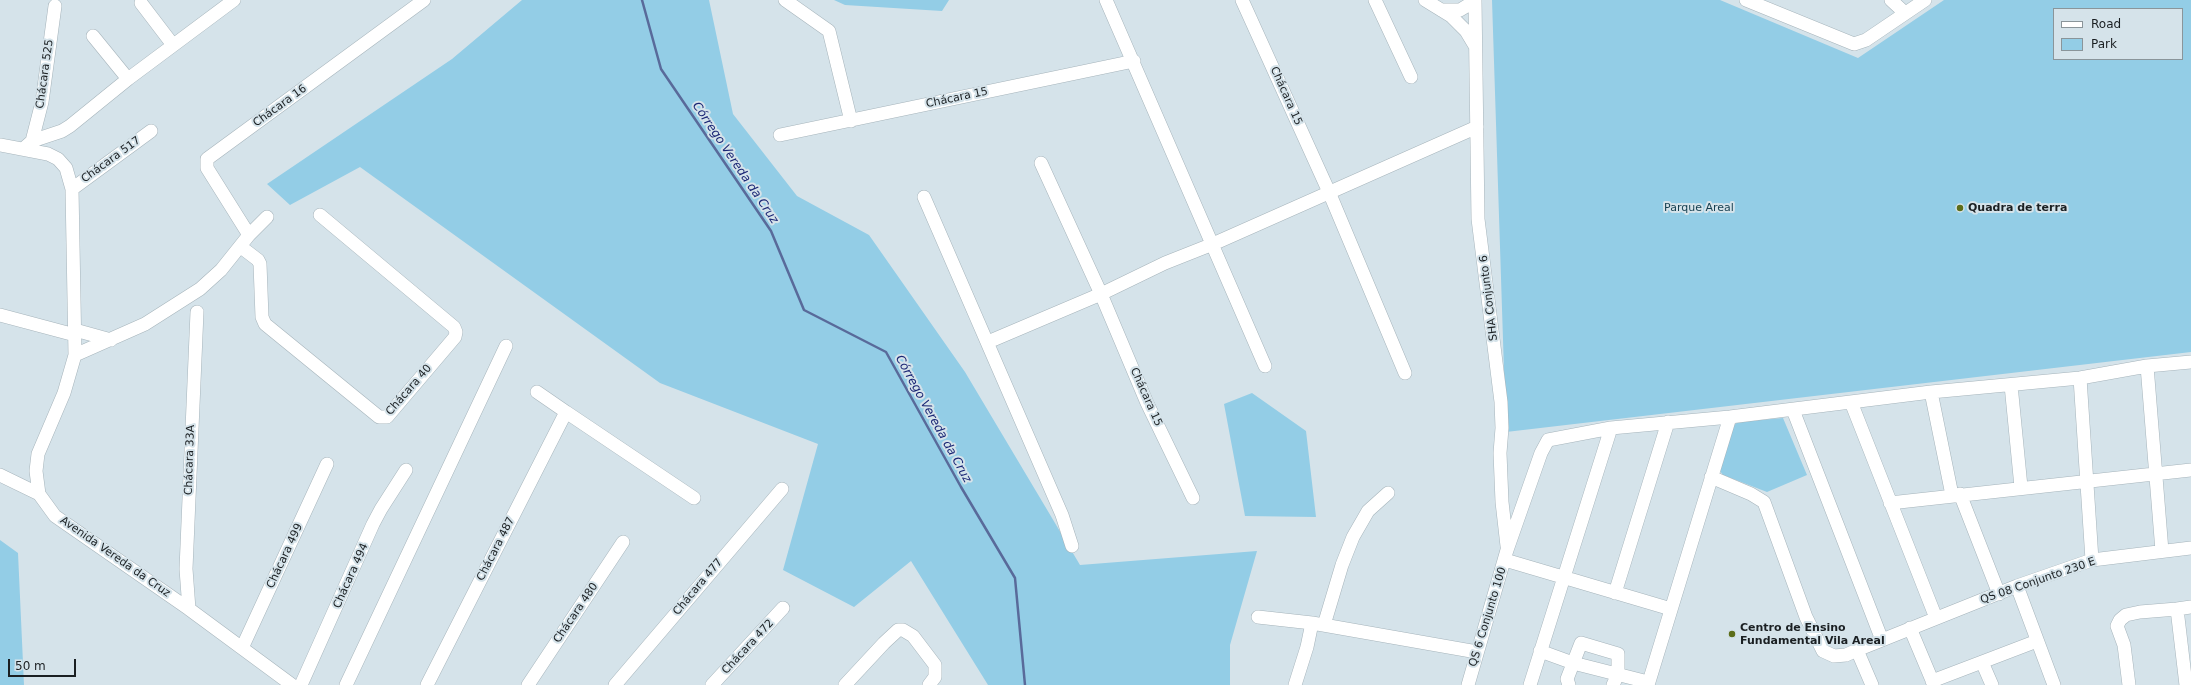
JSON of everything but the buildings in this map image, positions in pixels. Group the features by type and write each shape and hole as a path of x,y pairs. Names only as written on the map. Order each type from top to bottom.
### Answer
{"street":[{"path":"27,145 62,131 128,78 234,0"},
{"name":"Chácara 16","path":"249,235 208,168 207,159 424,0"},
{"path":"785,0 829,31 851,121"},
{"path":"1106,0 1134,61 1265,366"},
{"name":"Chácara 15","path":"1242,0 1329,192 1405,373"},
{"path":"1375,0 1411,78"},
{"path":"1425,0 1451,16 1466,31 1476,46"},
{"path":"1746,0 1854,44 1866,40 1925,0"},
{"path":"1891,0 1905,13"},
{"path":"1441,10 1460,10 1474,1"},
{"name":"SHA Conjunto 6","path":"1474,1 1478,219 1501,402 1502,495 1506,555"},
{"path":"142,3 173,45"},
{"name":"Chácara 525","path":"27,145 42,102 55,6"},
{"path":"93,36 128,78"},
{"name":"Chácara 15","path":"780,135 1134,61"},
{"path":"988,342 1102,294 1165,263 1213,244 1477,127"},
{"name":"Chácara 517","path":"72,189 151,131"},
{"name":"Avenida Vereda da Cruz","path":"0,145 27,145 58,159 66,168 72,189 75,355 64,393 38,454 36,470 39,494 55,516 189,609 292,685"},
{"name":"Chácara 15","path":"1041,163 1102,294 1147,403 1193,498"},
{"path":"924,197 1062,515 1072,546"},
{"name":"Chácara 40","path":"241,246 258,260 260,264 262,317 264,324 378,417 387,417 455,337 456,332 454,328 320,215"},
{"path":"75,355 145,324 200,289 221,270 249,235 267,217"},
{"name":"Chácara 33A","path":"189,609 186,569 197,312"},
{"path":"0,315 111,340"},
{"path":"346,685 506,346"},
{"path":"1530,685 1563,576 1611,428 1793,410 1931,392 2080,378 2147,366 2191,362"},
{"path":"2147,366 2162,551"},
{"path":"2080,378 2085,481 2092,560"},
{"path":"2011,385 2021,487"},
{"path":"537,392 694,498"},
{"path":"1931,392 1956,494 1999,594"},
{"path":"1851,402 1936,618"},
{"path":"1793,410 1882,640"},
{"name":"Chácara 487","path":"427,685 566,412"},
{"path":"1540,651 1573,662 1615,680 1648,684 1730,417"},
{"path":"1615,594 1668,422"},
{"name":"QS 6 Conjunto 100","path":"1468,685 1506,555 1545,443 1557,438 1611,428"},
{"name":"Chácara 499","path":"242,648 327,464"},
{"name":"Chácara 494","path":"302,685 378,514 406,470"},
{"path":"1890,503 1956,494 2191,470"},
{"path":"0,476 39,494"},
{"name":"QS 08 Conjunto 230 E","path":"1711,477 1751,494 1764,502 1806,617 1823,651 1834,656 1846,655 2017,586 2092,560 2191,548"},
{"name":"Chácara 477","path":"615,685 782,489"},
{"path":"1295,685 1307,648 1353,537 1368,511 1388,493"},
{"name":"Chácara 480","path":"528,685 623,542"},
{"path":"1506,555 1615,594 1671,610"},
{"path":"2017,586 2054,685"},
{"path":"2129,685 2124,645 2117,626 2120,620 2135,612 2191,607"},
{"name":"Chácara 472","path":"712,685 784,608"},
{"path":"2177,609 2188,671 2186,685"},
{"path":"1258,617 1318,624 1477,652"},
{"path":"1910,628 1933,683 2037,641"},
{"path":"845,685 898,630 903,630 913,636 935,665 935,677 928,685"},
{"path":"1570,685 1567,679 1581,643 1618,654 1615,680"},
{"path":"1857,650 1872,685"},
{"path":"1982,662 1992,685"}],"green space":[{"path":"522,0 709,0 733,114 797,196 869,235 965,372 1080,565 1257,551 1230,645 1230,685 988,685 911,561 854,607 783,570 818,444 660,383 360,167 290,205 267,184 452,59"},
{"path":"834,0 949,0 942,11 845,5"},
{"name":"Parque Areal","path":"1492,0 1720,0 1858,58 1944,0 2191,0 2191,352 1506,432"},
{"path":"1252,393 1306,431 1316,517 1245,516 1224,404"},
{"path":"1783,418 1807,475 1767,492 1723,475 1720,471 1733,426 1738,422"},
{"path":"0,540 18,553 24,685 0,685"}],"waterway":[{"name":"Córrego Vereda da Cruz","path":"642,0 661,69 771,231 804,310 886,352 961,487 1015,578 1025,685"}],"place":[{"name":"Quadra de terra","path":"1960,208"},
{"name":"Centro de Ensino Fundamental Vila Areal","path":"1732,634"}]}
